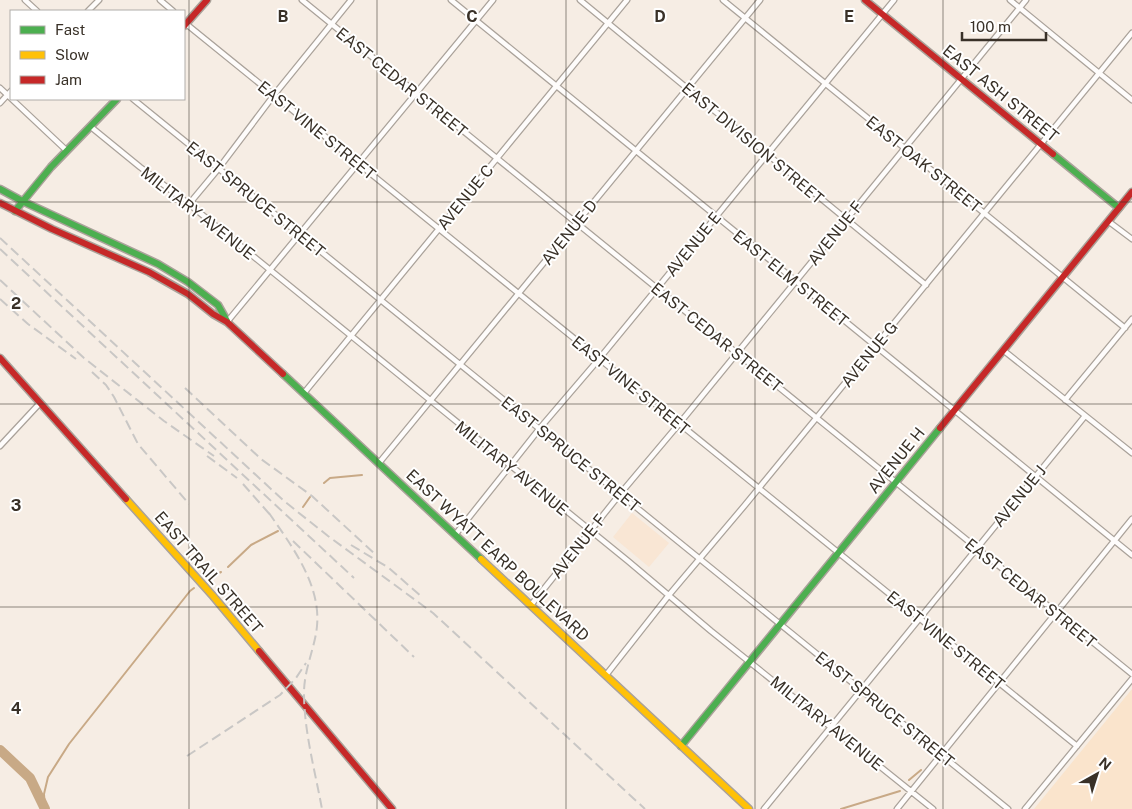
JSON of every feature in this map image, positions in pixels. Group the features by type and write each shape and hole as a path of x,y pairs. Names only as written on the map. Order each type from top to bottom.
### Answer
{"main road":[{"path":"185,23 207,0"},
{"name":"EAST ASH STREET","path":"865,0 1119,208"},
{"path":"15,211 66,150 116,100"},
{"name":"EAST WYATT EARP BOULEVARD","path":"0,189 158,264 188,282 218,305 227,322"},
{"name":"AVENUE H","path":"682,746 1132,192"},
{"name":"EAST WYATT EARP BOULEVARD","path":"0,202 15,211 149,272 188,294 212,314 227,322 750,809"},
{"name":"EAST TRAIL STREET","path":"0,358 206,589 392,809"}],"street":[{"path":"25,0 36,10"},
{"path":"89,10 99,0"},
{"path":"160,0 171,10"},
{"name":"EAST CEDAR STREET","path":"302,0 1132,674"},
{"path":"189,204 219,168 274,95 352,0"},
{"name":"EAST ELM STREET","path":"451,0 1132,555"},
{"path":"227,322 493,0"},
{"name":"EAST DIVISION STREET","path":"580,0 926,285"},
{"name":"AVENUE C","path":"304,393 627,0"},
{"name":"EAST OAK STREET","path":"722,0 1125,328"},
{"name":"AVENUE D","path":"379,463 760,0"},
{"name":"AVENUE E","path":"455,535 540,428 657,289 894,0"},
{"path":"1010,0 1132,100"},
{"name":"AVENUE F","path":"531,605 590,530 1026,0"},
{"name":"EAST VINE STREET","path":"185,25 1076,746"},
{"name":"AVENUE G","path":"606,675 669,595 759,489 1132,33"},
{"path":"0,88 10,98"},
{"path":"0,103 10,92"},
{"path":"12,100 66,150"},
{"name":"EAST SPRUCE STREET","path":"134,100 1008,809"},
{"name":"MILITARY AVENUE","path":"91,127 189,204 933,809"},
{"path":"1108,221 1132,239"},
{"path":"1065,400 1132,319"},
{"path":"1003,350 1132,453"},
{"path":"0,446 40,403"},
{"name":"AVENUE J","path":"764,809 1085,416"},
{"path":"897,809 1132,519"},
{"path":"1025,809 1132,679"}],"shaded area":[{"path":"632,513 669,543 649,567 613,537"},
{"path":"1132,689 1132,809 1034,809"}],"waterway":[{"path":"324,483 330,478 362,475"},
{"path":"303,507 310,497"},
{"path":"228,567 251,545 278,531"},
{"path":"210,578 221,572"},
{"path":"45,809 44,794 48,777 69,744 194,588"},
{"path":"0,750 30,778 45,809"},
{"path":"909,780 921,770"},
{"path":"841,809 900,791"}],"railway":[{"path":"0,238 284,501 328,536 433,613 645,809"},
{"path":"0,249 354,578"},
{"path":"0,280 84,358 164,421 214,456"},
{"path":"0,299 28,324 76,359"},
{"path":"92,372 106,385 114,397 138,444 189,504"},
{"path":"185,388 261,459 312,496 375,554"},
{"path":"207,456 237,478"},
{"path":"243,484 273,518"},
{"path":"269,513 303,566 314,595 317,610 317,626 304,684 304,707 322,809"},
{"path":"293,541 414,657"},
{"path":"351,545 389,568 423,598"},
{"path":"187,756 280,695 296,678 306,663"}],"traffic: fast":[{"path":"15,211 51,167 116,100"},
{"path":"1053,154 1119,208"},
{"path":"0,189 158,264 188,282 218,305 227,321"},
{"path":"283,374 481,559"},
{"path":"681,746 940,428"}],"traffic: slow":[{"path":"126,499 213,596 259,651"},
{"path":"481,559 749,809"}],"traffic: jam":[{"path":"185,25 207,0"},
{"path":"865,0 1053,154"},
{"path":"940,428 1132,192"},
{"path":"0,203 52,229 149,272 188,294 213,314 227,322 283,374"},
{"path":"0,358 126,499"},
{"path":"259,651 392,809"}]}
